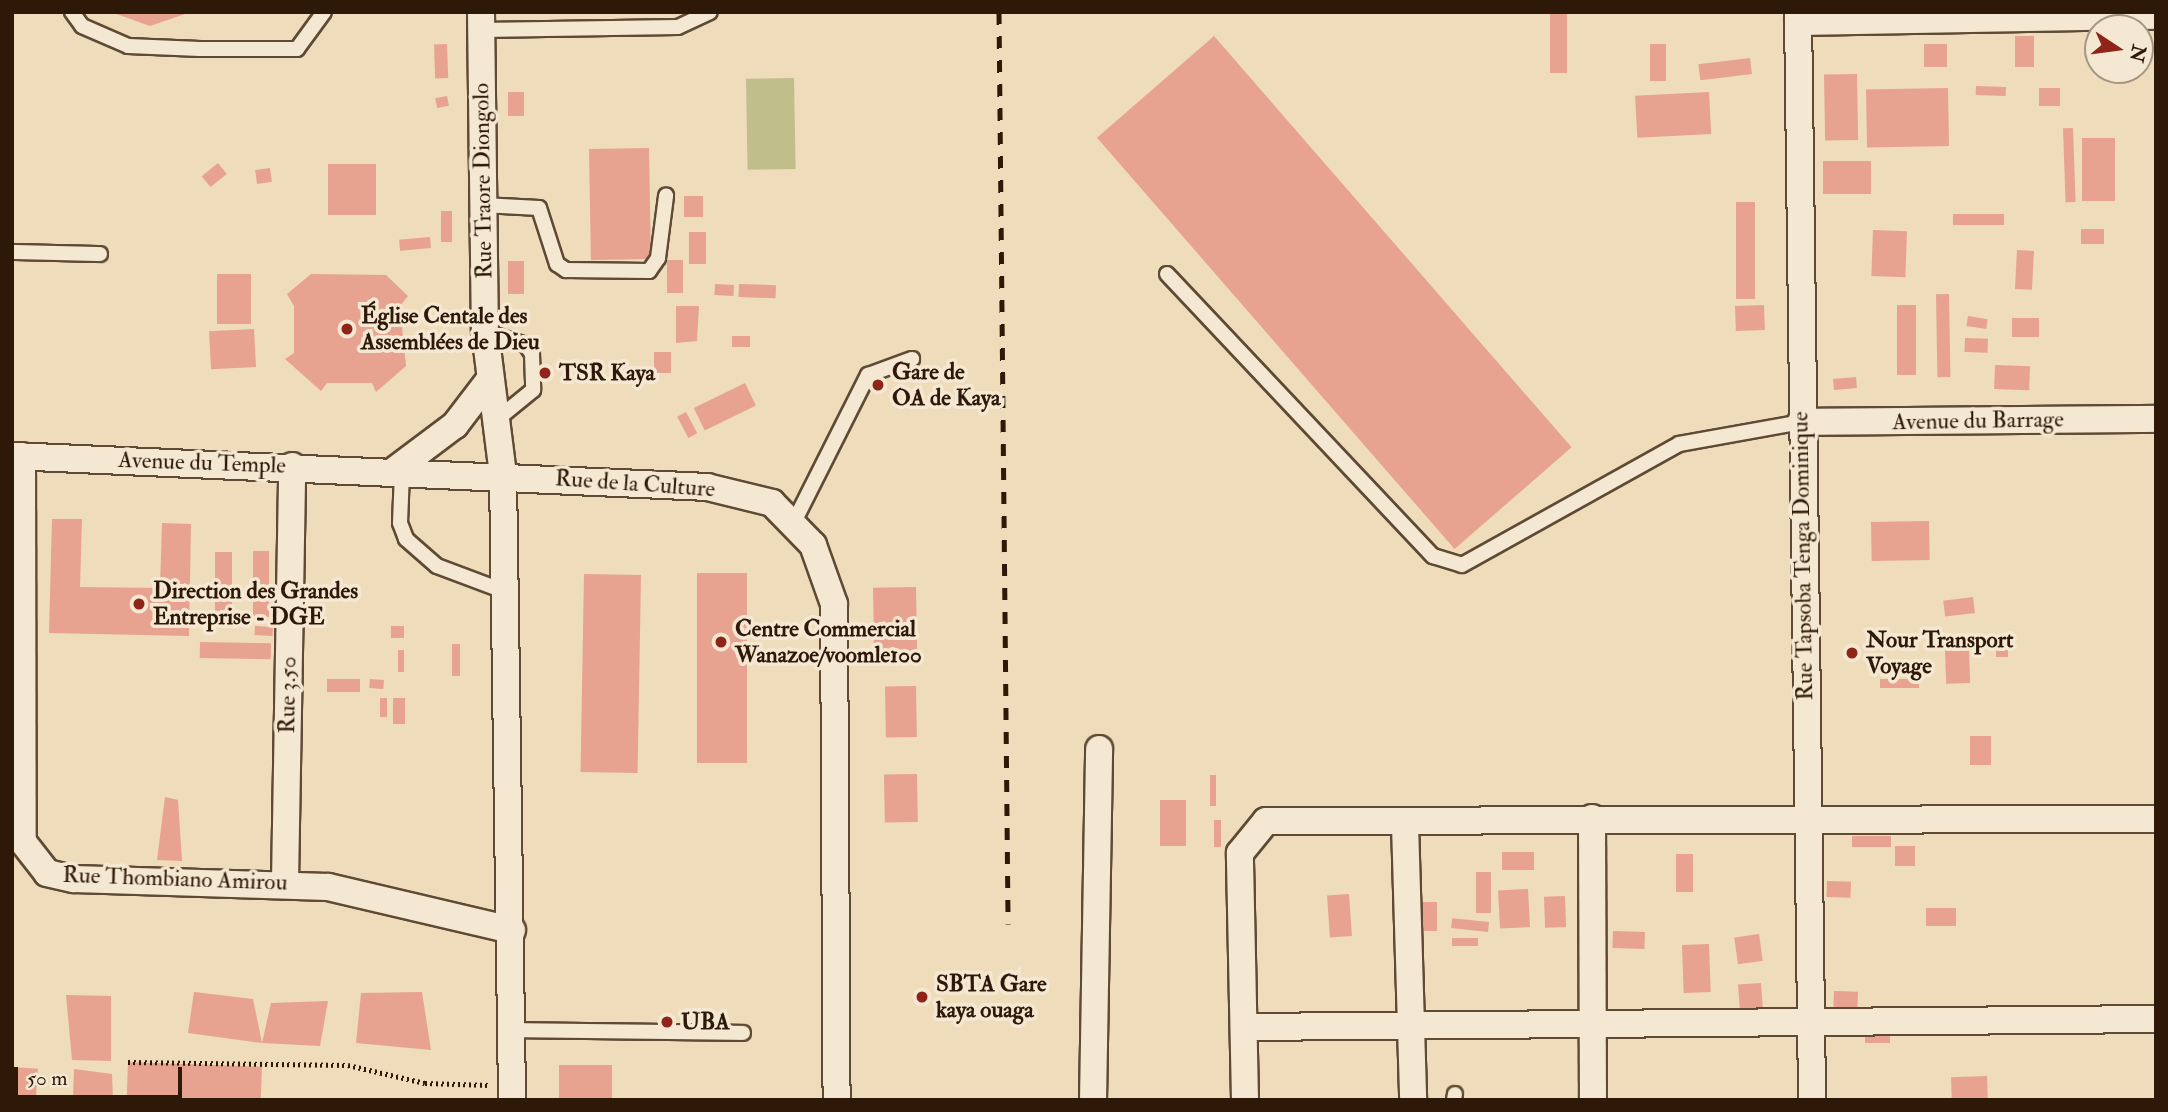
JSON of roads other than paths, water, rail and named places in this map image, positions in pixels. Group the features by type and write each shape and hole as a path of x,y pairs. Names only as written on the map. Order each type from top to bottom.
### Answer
{"street":[{"path":"1798,17 2156,16"},
{"name":"Rue Tapsoba Tenga Dominique","path":"1798,17 1801,422 1812,1100"},
{"name":"Rue Traore Diongolo","path":"481,21 485,332 503,475"},
{"path":"397,473 455,425 491,379"},
{"name":"Avenue du Barrage","path":"1801,422 2156,419"},
{"name":"Avenue du Temple","path":"17,456 292,466 397,473 503,475"},
{"name":"Rue Thombiano Amirou","path":"17,456 23,842 47,873 74,879 285,883 365,893 512,930"},
{"name":"Rue 3.50","path":"285,883 292,466"},
{"path":"503,475 512,930 512,1092"},
{"name":"Rue de la Culture","path":"503,475 743,491 772,503 794,522 827,573 837,640 837,1100"},
{"path":"1093,1100 1098,749"},
{"path":"1592,818 1593,1100"},
{"path":"1245,1100 1240,853 1266,821 1405,824 1592,818 1807,824 2156,819"},
{"path":"1405,824 1412,1100"},
{"path":"1244,1027 1411,1026 1591,1020 1810,1025 2156,1019"}],"lane":[{"path":"72,12 82,26 128,46 297,49 324,12"},
{"path":"481,21 678,26 710,12"},
{"path":"484,205 539,208 557,264 566,270 649,271 658,258 666,196"},
{"path":"12,252 100,254"},
{"path":"1167,274 1433,556 1462,565 1679,444 1801,422"},
{"path":"485,332 526,345 532,354 533,390 495,421"},
{"path":"794,522 868,375 912,359"},
{"path":"397,473 400,523 406,539 437,566 506,592"},
{"path":"512,1030 743,1033"}],"railway":[{"path":"999,12 1008,924"}],"place":[{"name":"Église Centale des Assemblées de Dieu","path":"347,329"},
{"name":"TSR Kaya","path":"545,373"},
{"name":"Gare de OA de Kaya","path":"878,385"},
{"name":"Direction des Grandes Entreprise - DGE","path":"139,604"},
{"name":"Centre Commercial Wanazoe/voomle100","path":"721,642"},
{"name":"Nour Transport Voyage","path":"1852,653"},
{"name":"SBTA Gare kaya ouaga","path":"922,997"},
{"name":"UBA","path":"667,1022"}]}
